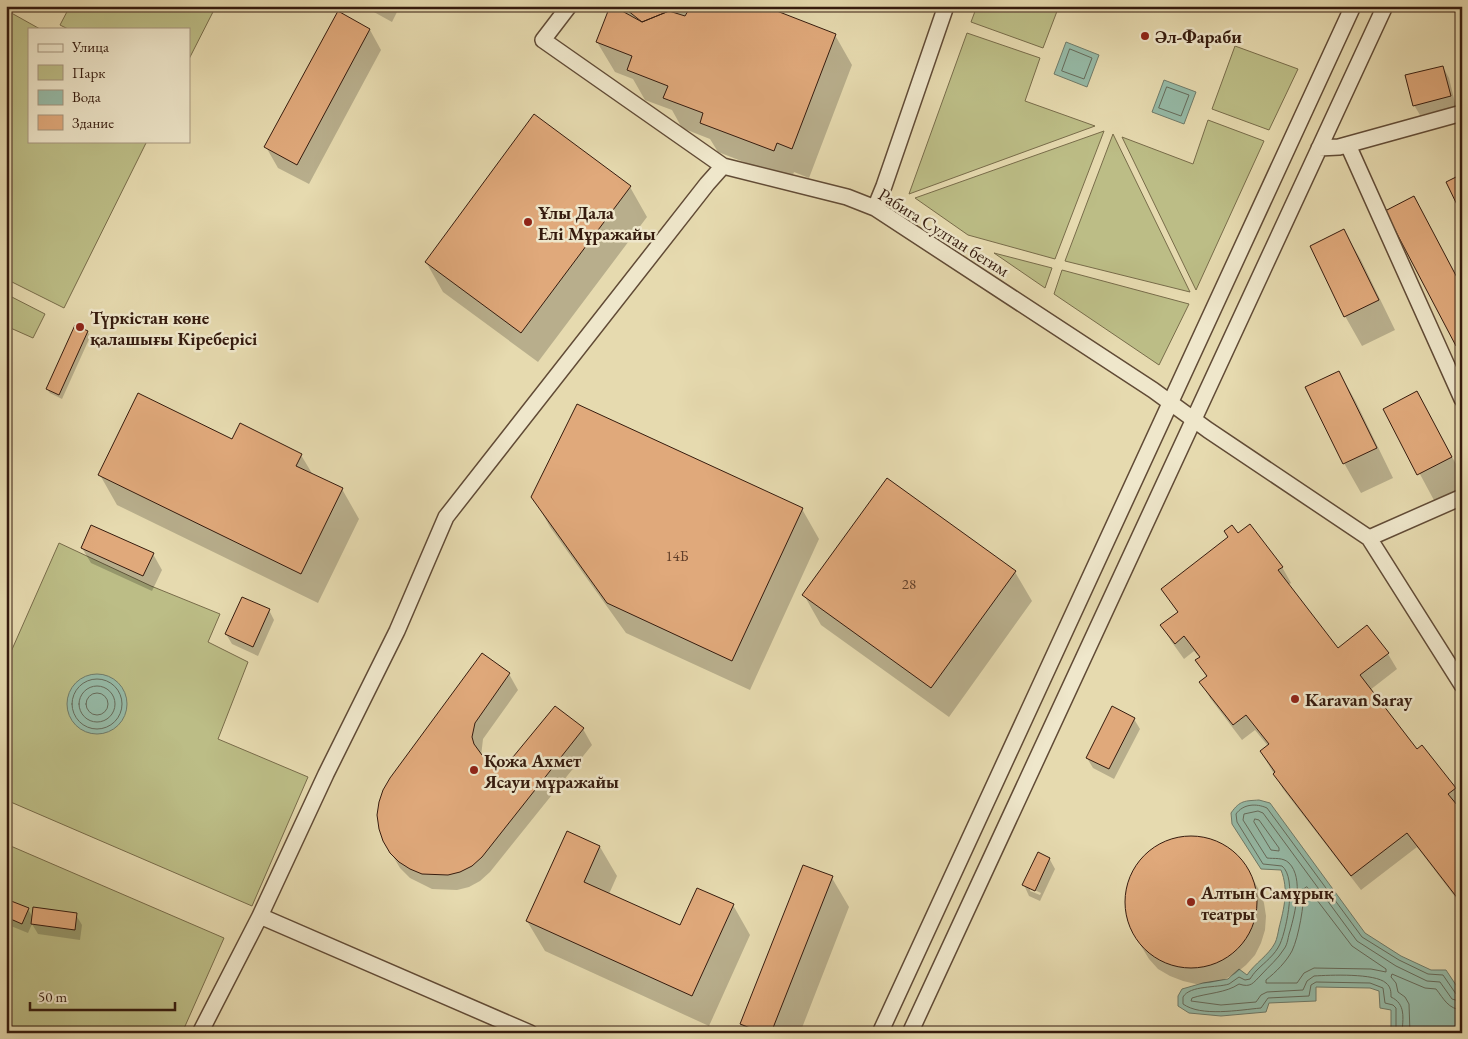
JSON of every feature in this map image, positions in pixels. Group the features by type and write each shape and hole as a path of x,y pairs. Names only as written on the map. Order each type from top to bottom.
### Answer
{"street":[{"name":"Рабига Султан бегим","path":"570,6 543,40 722,166 847,197 875,208 1170,402 1369,538"},
{"path":"875,208 946,6"},
{"path":"880,1033 1353,6"},
{"path":"910,1033 1385,6"},
{"path":"1319,148 1348,145 1462,113"},
{"path":"1348,145 1462,400"},
{"path":"200,1033 260,916 326,774 398,631 446,517 722,166"},
{"path":"1462,497 1369,538 1462,686"},
{"path":"260,916 530,1033"}],"green space":[{"path":"70,6 216,6 190,57 190,28 66,28 60,25"},
{"path":"977,6 1059,6 1043,48 971,22"},
{"path":"6,10 38,28 28,28 28,142 147,142 64,308 6,279"},
{"path":"967,33 1040,58 1025,101 1095,126 909,194"},
{"path":"1235,46 1298,69 1269,130 1212,109"},
{"path":"1208,120 1264,141 1196,290 1122,137 1193,164"},
{"path":"1104,131 1055,259 968,235 915,198"},
{"path":"1113,134 1190,292 1065,261"},
{"path":"994,253 1052,268 1045,288"},
{"path":"1062,270 1189,304 1159,365 1054,294"},
{"path":"6,294 45,314 33,338 6,326"},
{"path":"59,543 151,586 220,614 208,642 248,662 218,739 308,777 252,906 6,800 6,663"},
{"path":"6,844 224,938 182,1033 6,1033"}],"water":[{"path":"1066,42 1099,55 1087,87 1054,74"},
{"path":"1164,80 1196,92 1184,124 1152,112"},
{"path":"97,674 114,679 122,687 127,704 122,721 114,729 97,734 80,729 72,721 67,704 72,687 80,679"},
{"path":"1259,800 1270,803 1365,933 1401,956 1431,970 1446,970 1462,994 1462,1033 1391,1033 1391,1010 1380,1008 1379,991 1370,988 1316,987 1316,1001 1269,1003 1266,1012 1221,1016 1189,1013 1178,1006 1178,996 1182,989 1228,979 1239,969 1247,975 1269,952 1276,941 1285,899 1285,885 1281,870 1261,869 1232,824 1231,813 1240,803"}],"building":[{"path":"610,6 642,22 669,11 685,16 691,6 764,6 836,34 792,149 777,143 774,151 700,123 703,113 663,98 668,86 627,70 632,56 596,42"},
{"path":"622,6 673,6 669,11 642,22"},
{"path":"1453,6 1462,6 1462,25"},
{"path":"338,11 370,29 297,165 264,147"},
{"path":"1443,66 1451,96 1413,106 1405,75"},
{"path":"534,114 631,186 521,333 425,262"},
{"path":"1462,174 1462,215 1446,182"},
{"path":"1414,196 1462,287 1462,343 1456,346 1385,211"},
{"path":"1344,229 1379,300 1344,317 1310,246"},
{"path":"75,325 88,331 59,395 46,389"},
{"path":"1339,371 1377,448 1343,464 1305,387"},
{"path":"1417,391 1452,457 1417,475 1383,409"},
{"path":"138,393 232,439 240,423 302,454 296,466 343,488 301,574 98,475"},
{"path":"577,404 803,508 732,661 607,603 531,497"},
{"path":"887,478 1016,571 931,688 802,595"},
{"name":"Karavan Saray","path":"1250,524 1283,567 1278,570 1338,648 1367,625 1389,653 1360,675 1417,749 1422,745 1456,788 1448,794 1462,811 1462,904 1407,833 1351,876 1273,774 1275,772 1260,751 1269,744 1246,715 1233,725 1199,682 1207,676 1195,660 1200,657 1184,636 1175,644 1160,625 1178,612 1161,589 1228,537 1224,531 1232,525 1238,533"},
{"path":"91,525 154,553 143,576 81,548"},
{"path":"242,597 270,609 253,647 225,634"},
{"name":"Қожа Ахмет Ясауи мұражайы","path":"482,653 510,673 475,723 472,737 474,744 482,755 497,761 513,757 555,706 584,728 482,857 472,866 460,872 448,875 422,874 399,862 390,853 379,829 377,815 379,802 390,778"},
{"path":"1112,706 1135,718 1109,769 1086,758"},
{"path":"567,831 600,846 584,882 680,925 697,888 734,904 692,996 526,921"},
{"name":"Алтын Самұрық театры","path":"1191,836 1204,837 1216,841 1238,855 1252,877 1256,889 1256,915 1252,927 1238,949 1216,963 1204,967 1191,968 1178,967 1166,963 1144,949 1130,927 1126,915 1125,902 1126,889 1130,877 1144,855 1166,841 1178,837"},
{"path":"1038,852 1050,858 1035,891 1022,885"},
{"path":"803,865 833,876 771,1033 763,1033 740,1024"},
{"path":"6,899 29,908 22,924 6,917"},
{"path":"33,907 77,913 75,930 31,924"}],"place":[{"name":"Әл-Фараби","path":"1145,36"},
{"name":"Ұлы Дала Елі Мұражайы","path":"528,222"},
{"name":"Түркістан көне қалашығы Кіреберісі","path":"80,327"},
{"name":"Karavan Saray","path":"1295,699"},
{"name":"Қожа Ахмет Ясауи мұражайы","path":"474,770"},
{"name":"Алтын Самұрық театры","path":"1191,902"}]}
